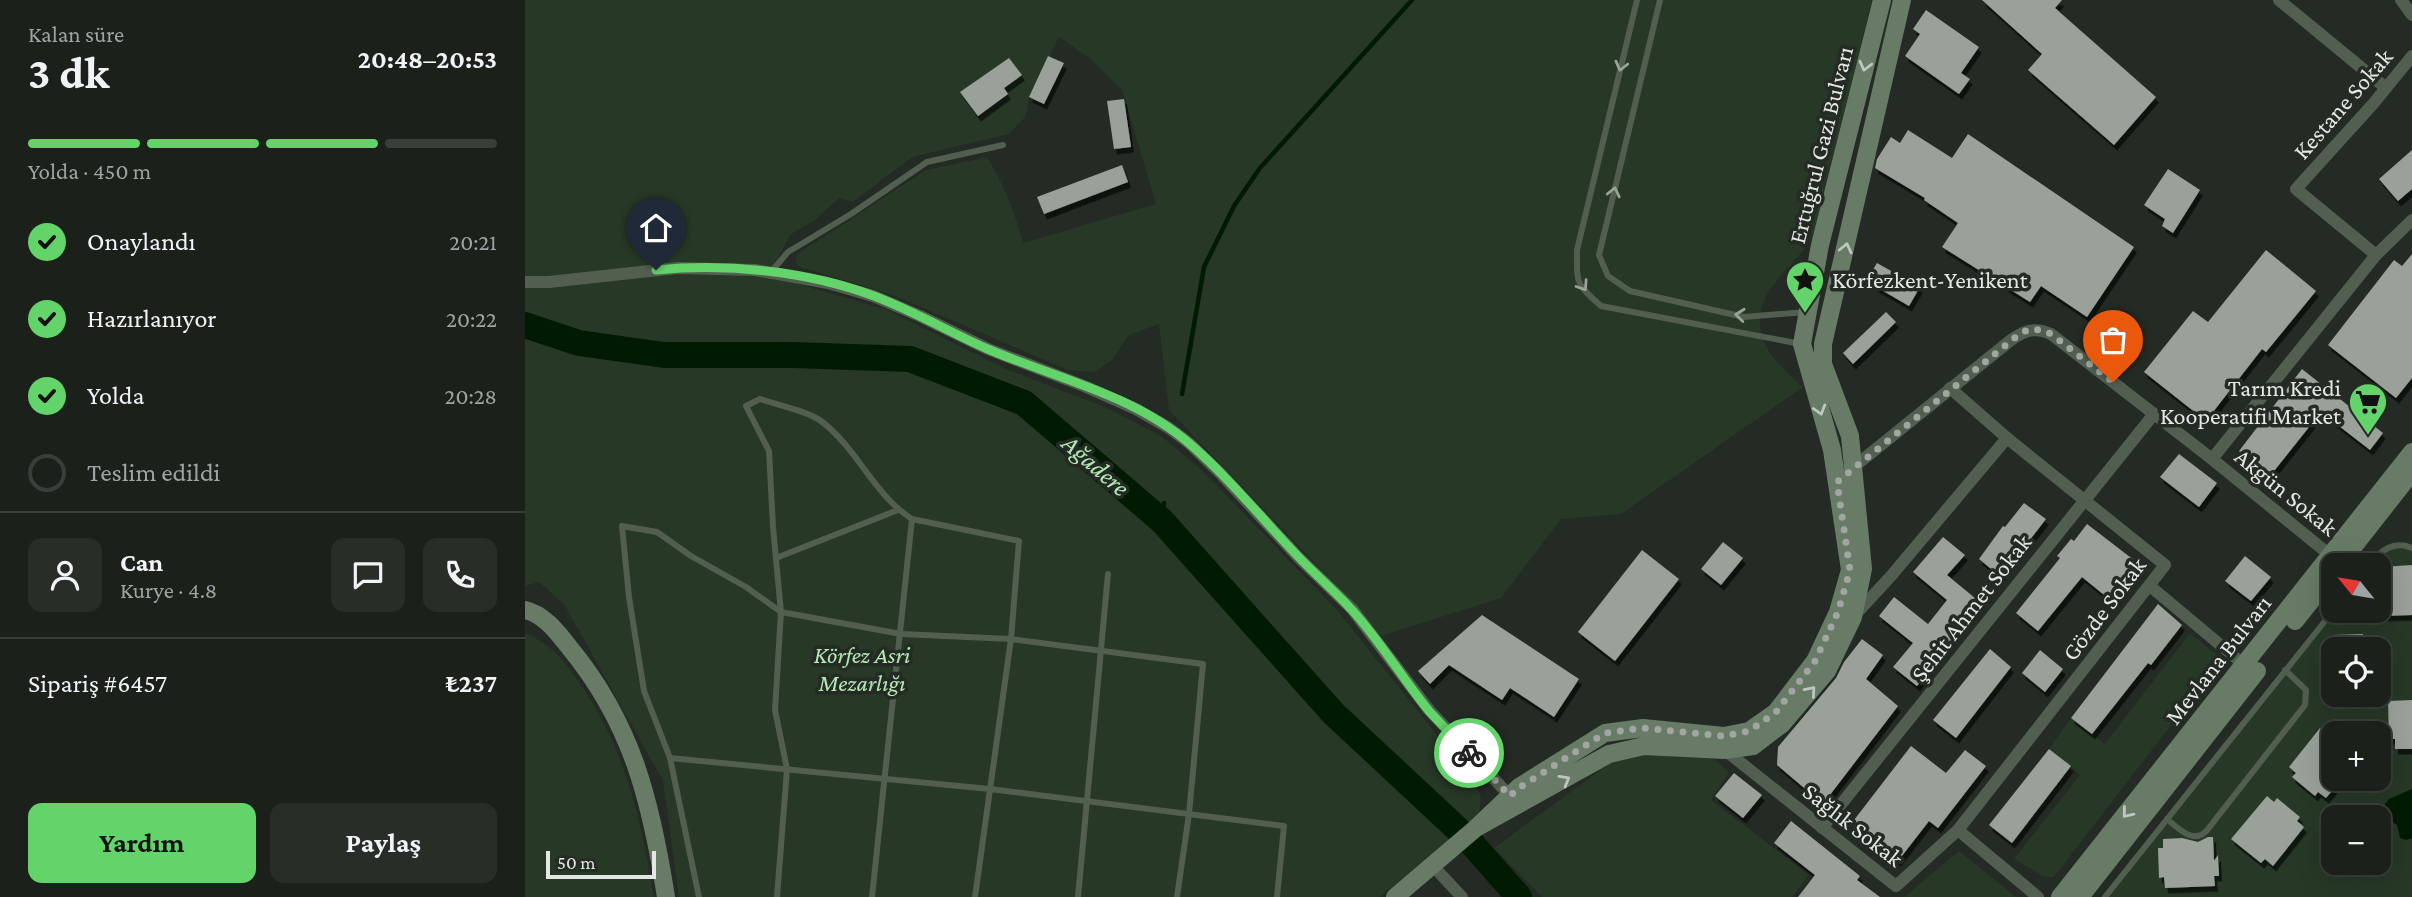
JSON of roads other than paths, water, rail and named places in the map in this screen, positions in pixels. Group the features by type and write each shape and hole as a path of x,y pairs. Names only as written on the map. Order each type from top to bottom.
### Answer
{"main road":[{"name":"Ertuğrul Gazi Bulvarı","path":"1802,344 1820,245 1882,0"},
{"name":"Ertuğrul Gazi Bulvarı","path":"1846,614 1863,569 1850,436 1823,364 1823,344 1902,0"},
{"path":"1476,828 1609,754 1644,746 1725,750 1753,746 1783,724 1827,671 1846,614 1850,570 1832,450 1802,344"},
{"name":"Mevlana Bulvarı","path":"2343,553 2412,452"},
{"name":"Mevlana Bulvarı","path":"2345,553 2412,472"},
{"name":"Mevlana Bulvarı","path":"2060,897 2321,582"},
{"path":"525,610 538,615 556,630 590,673 617,716 648,803 666,897"},
{"path":"1395,897 1519,788 1605,733 1643,728 1724,736 1749,731 1776,712 1846,614"},
{"name":"Mevlana Bulvarı","path":"2080,897 2250,670"}],"street":[{"path":"2401,0 2412,15"},
{"path":"2283,1 2386,88"},
{"name":"Kestane Sokak","path":"2376,255 2296,189 2412,56"},
{"path":"2212,459 2376,255 2412,220"},
{"path":"525,282 549,282 677,268 771,272 828,283 873,296 988,349 1136,409 1189,443 1220,473 1299,558 1352,609 1429,710 1510,796 1530,800"},
{"name":"Akgün Sokak","path":"1837,482 2011,340 2022,332 2041,330 2051,334 2212,459 2323,553"},
{"name":"Gözde Sokak","path":"1951,388 2007,438 2165,565 1958,830"},
{"name":"Şehit Ahmet Sokak","path":"1822,828 2154,414"},
{"path":"1846,614 1891,576 2007,438"},
{"path":"2150,586 2250,670"},
{"name":"Sağlık Sokak","path":"1704,734 1896,886 1958,830"},
{"path":"1958,830 2038,897"},
{"path":"1433,866 1462,897"}],"lane":[{"path":"1637,0 1577,250 1577,280 1586,293 1601,306 1802,344"},
{"path":"1660,0 1599,255 1608,276 1630,291 1744,317 1808,312"},
{"path":"771,272 788,252 851,214 927,162 1003,145"},
{"path":"776,897 787,769 775,710 781,612 769,451 746,406 760,399 819,419 842,440 898,510 912,519 1019,541 1011,639 975,897"},
{"path":"776,558 898,510"},
{"path":"872,897 912,519"},
{"path":"699,897 670,758 644,691 629,597 622,526 657,532 781,612 901,634 1011,639 1203,664 1189,814 1177,897"},
{"path":"2381,553 2395,544 2412,548"},
{"path":"1078,897 1108,574"},
{"path":"2105,897 2323,623"},
{"path":"2167,819 2190,836 2204,834 2305,705 2306,690 2285,670"},
{"path":"670,758 990,789 1285,826 1277,897"}],"waterway":[{"path":"1182,394 1204,267 1234,206 1260,168 1412,0"},
{"name":"Ağadere","path":"525,325 579,343 664,355 910,359 1024,403 1162,521 1333,713 1466,837 1519,897"},
{"path":"1162,521 1164,503"}],"place":[{"name":"Körfezkent-Yenikent","path":"1805,314"},
{"name":"Tarım Kredi Kooperatifi Market","path":"2368,436"}],"park label":[{"name":"Körfez Asri Mezarlığı","path":"862,669"}]}
